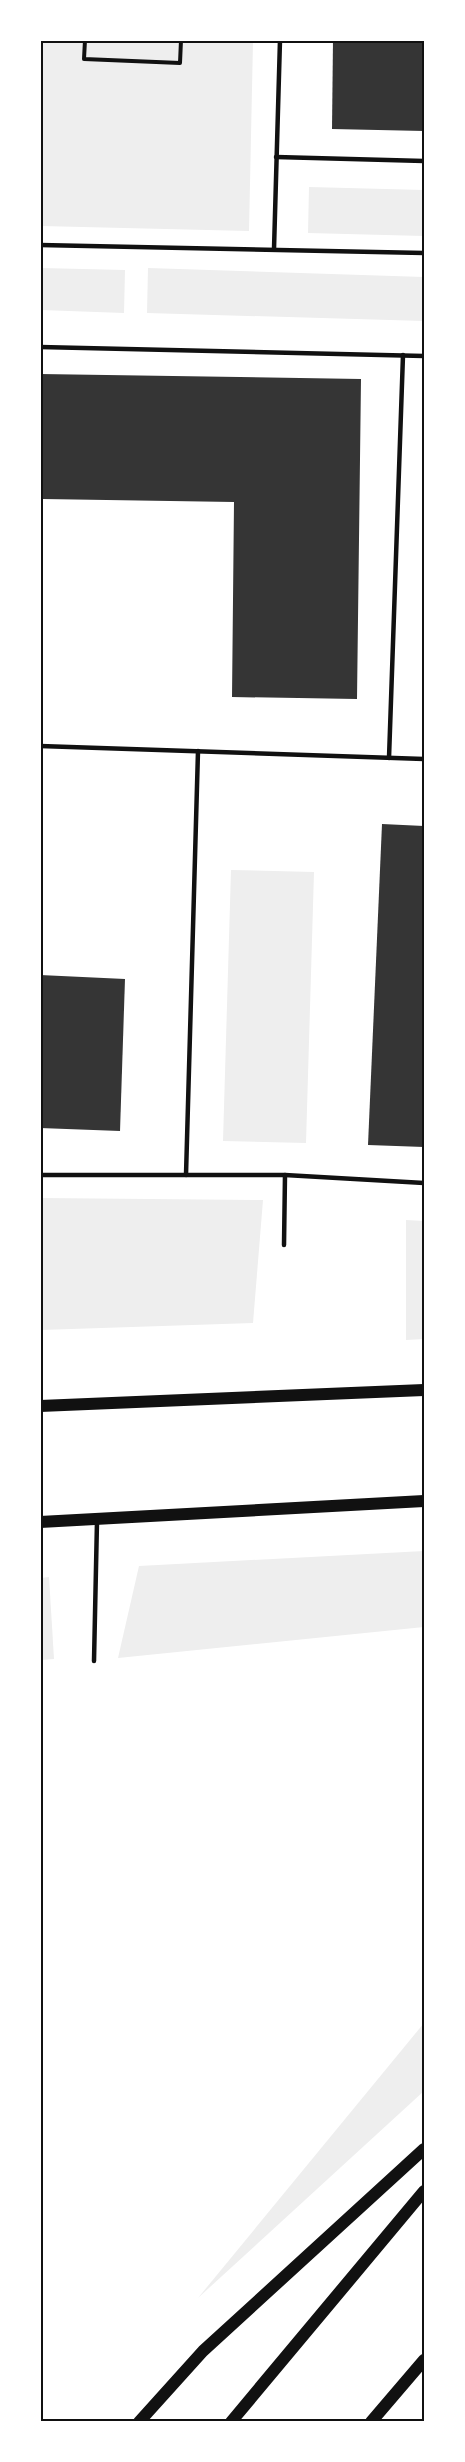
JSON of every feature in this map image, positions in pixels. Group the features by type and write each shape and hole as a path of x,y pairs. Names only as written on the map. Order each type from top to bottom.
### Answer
{"main road":[{"path":"40,1407 424,1390"},
{"path":"40,1521 424,1501"},
{"path":"139,2421 203,2351 424,2149"},
{"path":"231,2421 424,2191"},
{"path":"371,2421 424,2360"}],"lane":[{"path":"274,249 280,40"},
{"path":"276,157 424,161"},
{"path":"40,245 424,253"},
{"path":"40,347 424,356"},
{"path":"389,758 403,355"},
{"path":"40,746 424,759"},
{"path":"186,1175 198,752"},
{"path":"40,1175 285,1175 424,1183"},
{"path":"284,1245 285,1175"},
{"path":"93,1660 97,1518"}],"path":[{"path":"85,40 84,59 180,63 181,40"}],"shaded area":[{"path":"41,41 253,41 249,231 41,226"},
{"path":"309,187 424,190 424,236 308,233"},
{"path":"41,268 125,270 124,313 41,310"},
{"path":"148,268 424,277 424,321 147,313"},
{"path":"231,870 314,872 306,1143 223,1141"},
{"path":"41,1198 263,1200 253,1323 41,1330"},
{"path":"406,1220 424,1221 424,1339 406,1340"},
{"path":"424,1551 424,1627 118,1658 139,1566"},
{"path":"49,1577 54,1659 41,1660 41,1578"},
{"path":"424,2023 424,2091 198,2298"}],"building":[{"path":"333,40 424,40 424,131 332,129"},
{"path":"40,374 361,379 357,699 232,697 234,502 43,499 40,568"},
{"path":"382,824 424,826 424,1147 368,1145"},
{"path":"40,975 125,979 120,1131 40,1128"}]}
